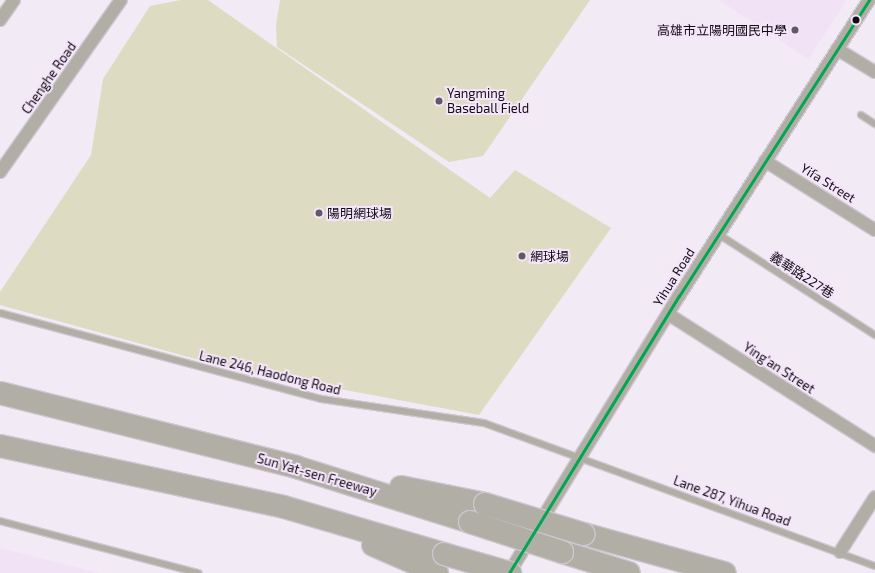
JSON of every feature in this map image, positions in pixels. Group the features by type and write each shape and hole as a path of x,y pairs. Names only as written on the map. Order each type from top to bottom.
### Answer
{"highway":[{"name":"Sun Yat-sen Freeway","path":"0,393 296,467 629,573"},
{"path":"0,446 284,507 439,567 510,573"},
{"path":"296,467 485,504 584,534 725,573"}],"street":[{"path":"0,20 14,0"},
{"name":"Chenghe Road","path":"0,172 121,0"},
{"name":"Yihua Road","path":"510,573 718,234 869,0"},
{"path":"838,49 875,72"},
{"name":"Yifa Street","path":"765,161 875,230"},
{"name":"Ying'an Street","path":"668,314 875,446"},
{"path":"840,552 875,497"}],"lane":[{"path":"860,115 875,124"},
{"name":"義華路227巷","path":"718,234 875,335"},
{"name":"Lane 246, Haodong Road","path":"0,313 321,399 484,423 581,458"},
{"name":"Lane 287, Yihua Road","path":"581,458 875,566"},
{"path":"0,521 198,573"}],"shaded area":[{"name":"陽明網球場","path":"181,0 208,0 490,198 515,170 611,228 479,415 232,369 0,305 0,292 91,155 103,79 150,6"},
{"name":"Yangming Baseball Field","path":"280,0 590,0 483,156 449,162 277,47 276,25"},
{"name":"高雄市立陽明國民中學","path":"719,0 847,0 808,59"},
{"path":"0,548 99,573 0,573"}],"transit line":[{"path":"509,573 679,296 869,0"}],"place":[{"name":"高雄市立陽明國民中學","path":"795,30"},
{"name":"Yangming Baseball Field","path":"439,101"},
{"name":"陽明網球場","path":"319,213"},
{"name":"網球場","path":"522,256"}]}
